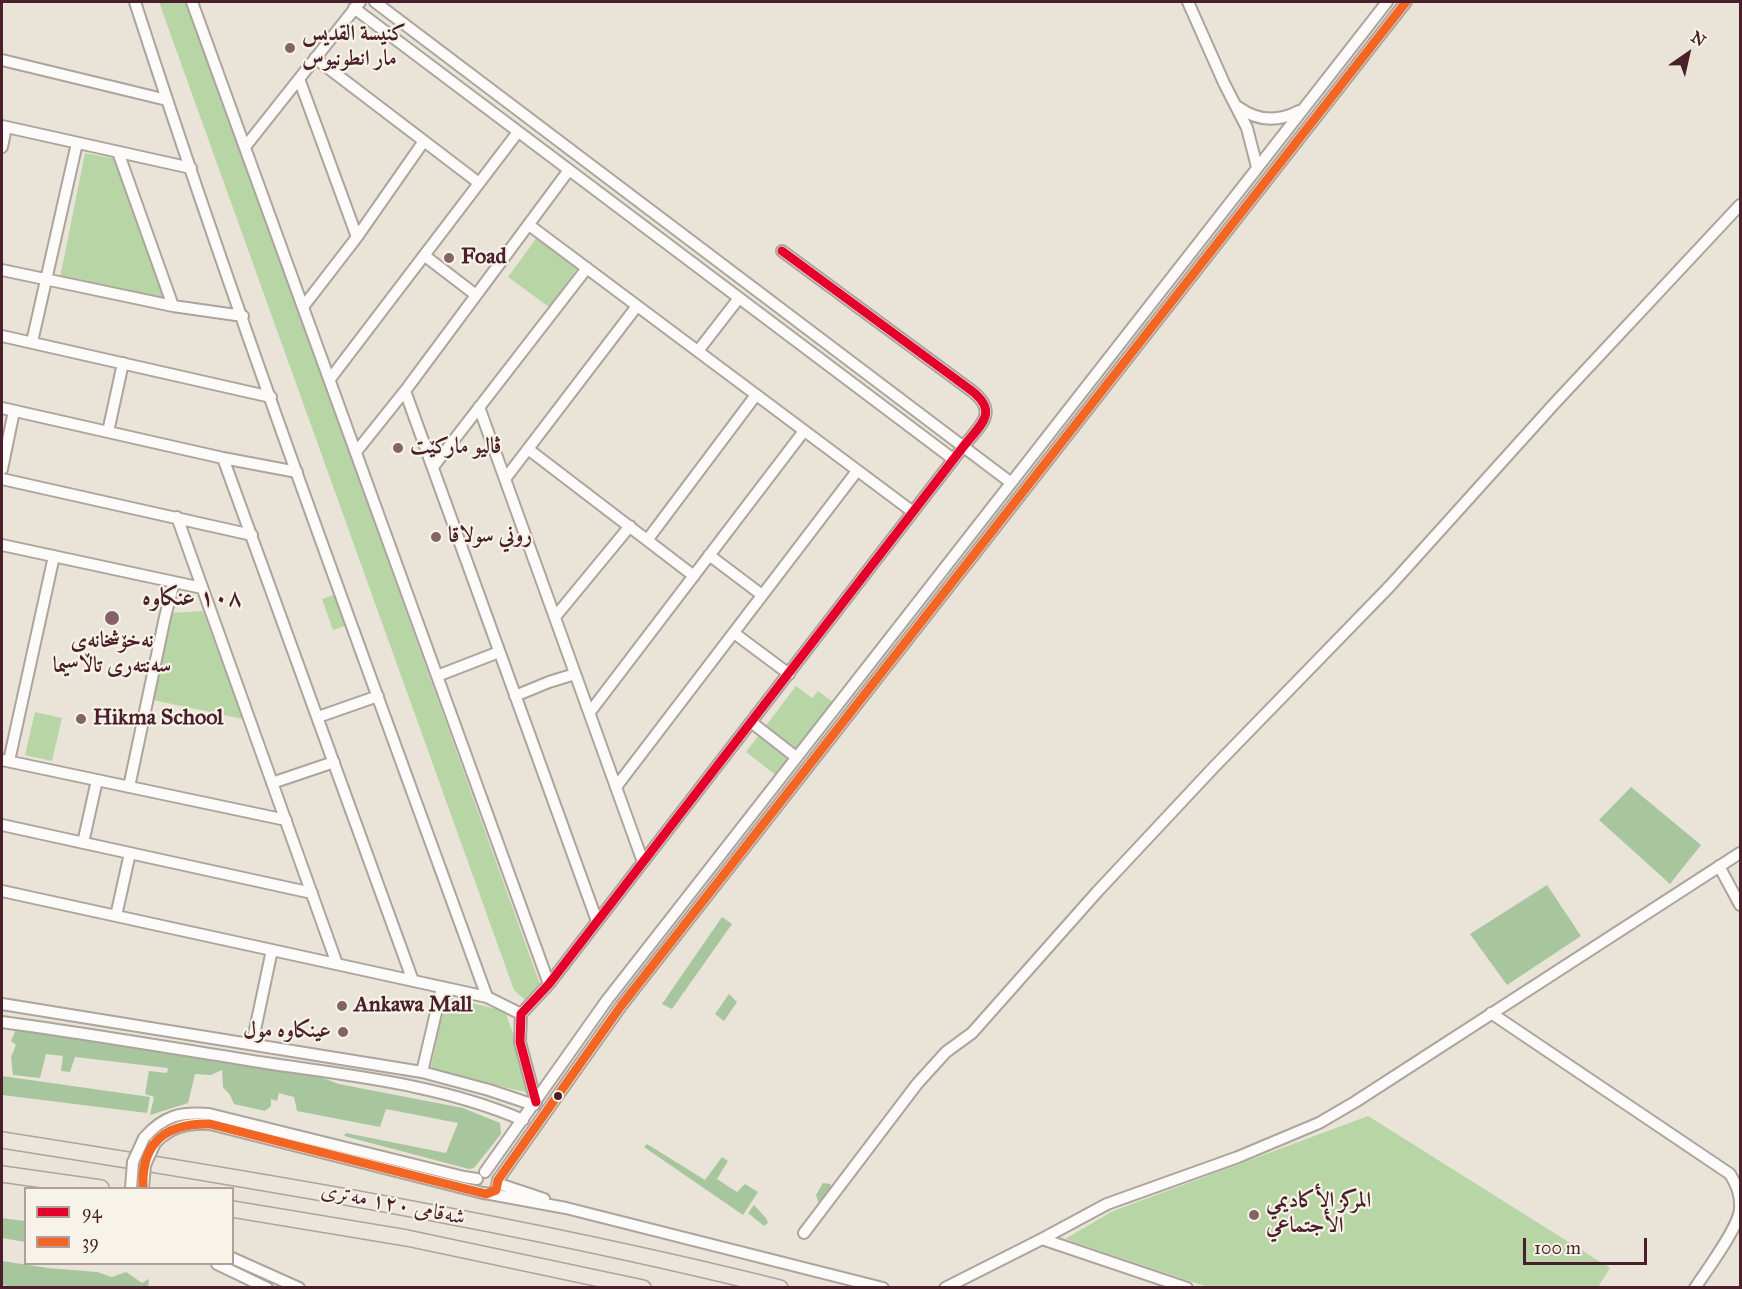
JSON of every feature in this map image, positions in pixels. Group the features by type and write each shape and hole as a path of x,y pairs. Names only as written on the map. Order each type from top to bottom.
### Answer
{"highway":[{"name":"شەقامی ١٢٠ مەتری","path":"2,1140 359,1197 610,1248 780,1287"},
{"path":"2,1174 94,1187"},
{"name":"شەقامی ١٢٠ مەتری","path":"234,1209 407,1238 643,1287"}],"street":[{"path":"135,2 297,472 487,997"},
{"path":"192,2 549,984"},
{"path":"375,2 1010,482"},
{"path":"1188,2 1247,128 1257,167"},
{"path":"485,1193 476,1186 481,1175 535,1104 608,1000 1010,482 1387,2"},
{"path":"485,1193 496,1190 498,1182 621,1006 1406,2"},
{"path":"245,147 357,5 518,132 953,459"},
{"path":"315,58 479,183"},
{"path":"2,60 167,100"},
{"path":"299,79 357,237"},
{"path":"1235,105 1251,115 1270,119 1289,116 1305,106"},
{"path":"2,147 4,127 191,168"},
{"path":"330,379 518,132"},
{"path":"303,307 357,237 424,141"},
{"path":"32,342 77,143"},
{"path":"118,152 172,306"},
{"path":"356,452 405,391 569,170"},
{"path":"804,1233 917,1084 946,1052 972,1033 1097,892 1214,767 1390,586 1554,404 1740,205"},
{"path":"529,225 913,512"},
{"path":"535,1104 520,1042 521,1014 549,984 752,722 985,418 987,412 986,404 981,398 782,251"},
{"path":"425,256 476,295"},
{"path":"432,467 587,268"},
{"path":"2,270 172,306 243,316"},
{"path":"698,351 739,298"},
{"path":"505,479 637,306"},
{"path":"2,336 271,397"},
{"path":"108,432 123,363"},
{"path":"405,391 597,921"},
{"path":"648,539 756,395"},
{"path":"479,407 643,862"},
{"path":"2,408 223,458 297,472"},
{"path":"2,469 14,411"},
{"path":"590,712 804,431"},
{"path":"528,449 694,576"},
{"path":"223,458 412,981"},
{"path":"616,787 857,471"},
{"path":"2,479 252,535"},
{"path":"177,517 338,964"},
{"path":"555,617 630,526"},
{"path":"2,545 202,588"},
{"path":"709,555 762,595"},
{"path":"54,556 5,760 286,820"},
{"path":"129,787 174,582"},
{"path":"734,633 789,674"},
{"path":"437,676 499,652"},
{"path":"515,696 575,674"},
{"path":"318,717 378,696"},
{"path":"752,722 796,757"},
{"path":"272,783 334,762"},
{"path":"82,843 97,780"},
{"path":"2,825 312,892"},
{"path":"116,916 130,853"},
{"path":"945,1287 1107,1204 1238,1157 1319,1123 1740,853"},
{"path":"1719,866 1740,905"},
{"path":"2,891 487,997 521,1014"},
{"path":"252,1044 272,950"},
{"path":"422,1072 442,987"},
{"path":"2,1004 422,1072 535,1104"},
{"path":"54,1029 58,1012"},
{"path":"1491,1013 1730,1174 1739,1189 1740,1212 1733,1228 1695,1287"},
{"path":"2,1022 420,1088 496,1109 523,1120"},
{"path":"496,1109 502,1094"},
{"path":"131,1187 133,1162 144,1138 159,1123 175,1115 190,1113 210,1114 464,1178 493,1173 498,1182 566,1208"},
{"path":"143,1187 145,1165 155,1143 163,1135 190,1123 210,1124 485,1193 566,1208 883,1287"},
{"path":"1042,1239 1187,1287"},
{"path":"234,1259 299,1287"},
{"path":"221,1265 267,1287"}],"green space":[{"path":"159,2 187,2 541,987 530,999 524,999 514,990"},
{"path":"85,153 117,159 166,300 60,278"},
{"path":"538,236 579,266 549,307 508,277"},
{"path":"342,592 353,623 333,630 322,599"},
{"path":"203,611 243,719 153,700 170,613"},
{"path":"796,686 812,698 818,691 833,702 777,776 746,752"},
{"path":"35,712 62,718 52,761 25,755"},
{"path":"1631,787 1701,845 1670,884 1599,820"},
{"path":"1547,885 1581,936 1507,985 1470,934"},
{"path":"722,917 732,924 672,1009 662,1004"},
{"path":"729,994 737,1002 724,1021 715,1014"},
{"path":"446,997 505,1011 534,1094 430,1070"},
{"path":"16,1029 317,1076 339,1084 463,1108 500,1123 501,1134 474,1168 469,1169 344,1136 346,1133 446,1153 458,1123 386,1109 380,1127 297,1111 294,1097 279,1093 277,1101 271,1099 271,1106 265,1111 234,1104 223,1087 222,1070 211,1075 195,1074 188,1103 150,1115 154,1097 145,1094 149,1071 167,1073 168,1068 75,1057 70,1072 61,1071 63,1056 46,1054 40,1078 13,1075 11,1057 16,1045 11,1041"},
{"path":"2,1076 150,1097 147,1113 2,1095"},
{"path":"1368,1116 1610,1268 1598,1287 1208,1287 1065,1239 1113,1211"},
{"path":"647,1144 705,1180 722,1157 728,1161 717,1179 737,1192 745,1184 758,1192 743,1215 644,1147"},
{"path":"823,1183 830,1184 832,1187 830,1193 818,1202 816,1195"},
{"path":"754,1205 766,1218 768,1223 764,1226 748,1213"},
{"path":"2,1218 24,1221 24,1242 2,1238"},
{"path":"2,1261 97,1272 112,1277 126,1272 142,1283 149,1279 148,1287 17,1288 2,1285"}],"transit line":[{"name":"39","path":"143,1187 146,1158 159,1138 181,1127 210,1124 486,1194 496,1190 498,1180 621,1006 1406,2"},
{"name":"94","path":"536,1102 520,1042 521,1014 549,984 980,426 986,413 985,406 972,391 782,251"}],"place":[{"name":"كنيسة القديس مار انطونيوس","path":"290,48"},
{"name":"Foad","path":"449,258"},
{"name":"ڤالیو مارکێت","path":"398,448"},
{"name":"روني سولاقا","path":"436,537"},
{"name":"نەخۆشخانەی سەنتەری تاڵاسیما","path":"112,618"},
{"name":"Hikma School","path":"81,719"},
{"name":"Ankawa Mall","path":"342,1006"},
{"name":"عينكاوه مول","path":"343,1032"},
{"name":"المركز الأكاديمي الأجتماعي","path":"1254,1215"}],"district":[{"name":"١٠٨ عنکاوە","path":"192,599"}]}
